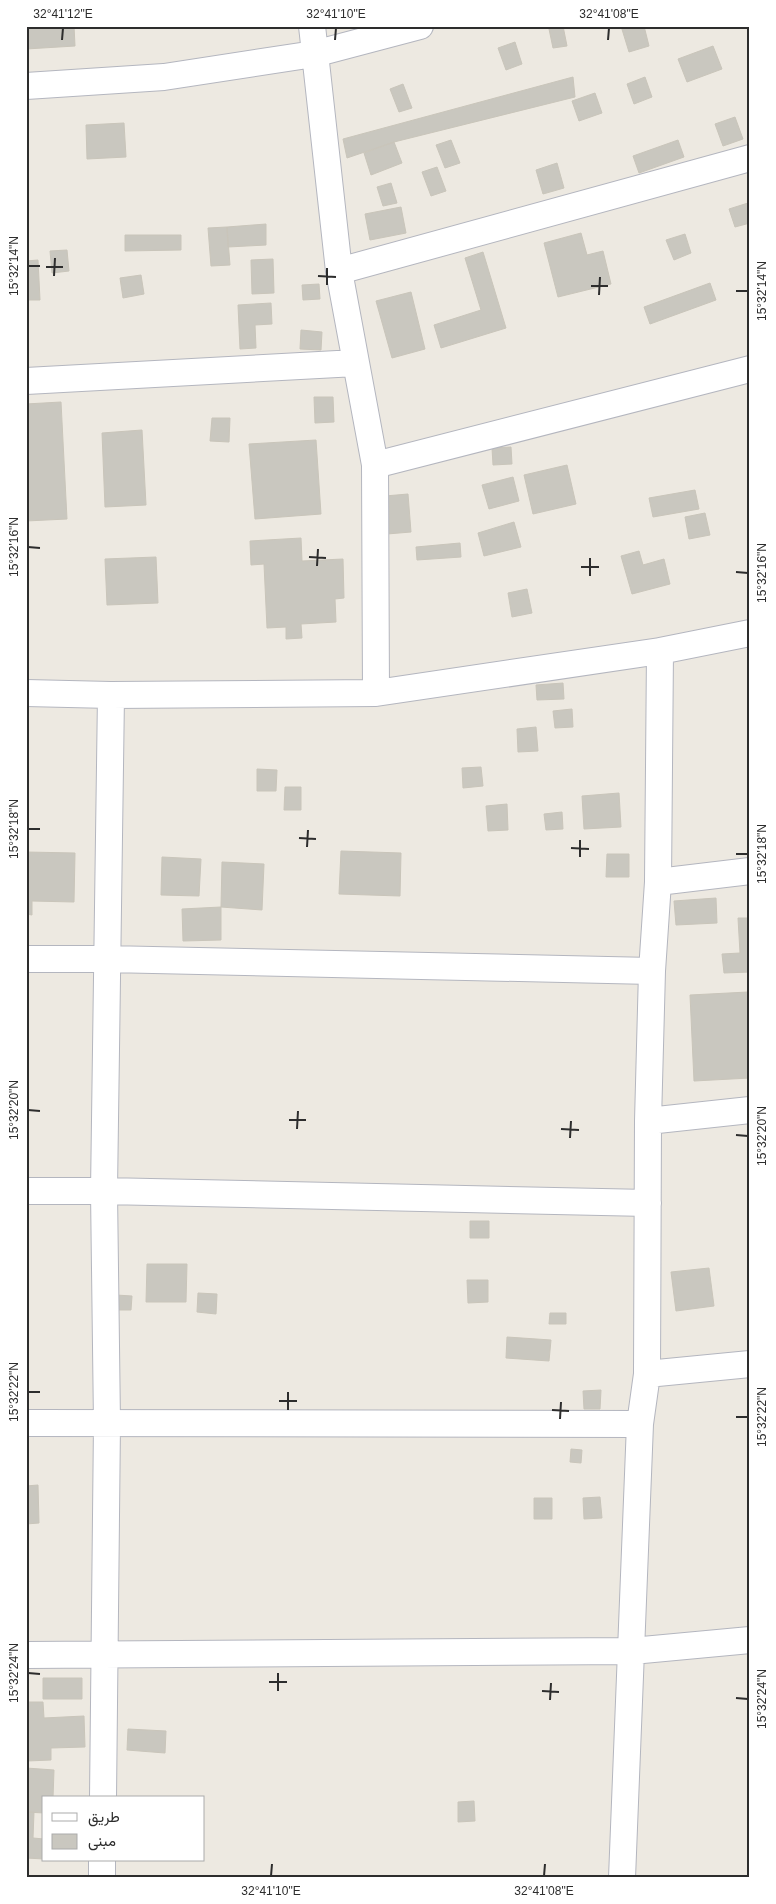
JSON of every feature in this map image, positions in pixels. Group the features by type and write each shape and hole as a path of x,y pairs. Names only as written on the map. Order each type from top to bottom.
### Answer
{"street":[{"path":"312,26 339,271 375,465 376,693"},
{"path":"26,86 164,77 314,54 420,26"},
{"path":"339,271 750,158"},
{"path":"26,381 356,363"},
{"path":"375,465 750,370"},
{"path":"26,693 111,695 376,693 660,651 750,633"},
{"path":"622,1878 640,1424 647,1374 648,1120 652,971 658,882 660,651"},
{"path":"103,1796 107,1423 104,1191 111,695"},
{"path":"658,882 750,871"},
{"path":"26,958 652,971"},
{"path":"648,1120 750,1110"},
{"path":"26,1191 104,1191 648,1203"},
{"path":"647,1374 750,1364"},
{"path":"26,1423 640,1424"},
{"path":"26,1655 632,1651 750,1640"},
{"path":"102,1862 102,1878"}],"building":[{"path":"26,26 74,26 75,46 26,49"},
{"path":"563,26 567,46 553,48 549,29"},
{"path":"621,26 644,26 649,46 629,52"},
{"path":"515,42 522,64 506,70 498,48"},
{"path":"713,46 722,69 687,82 678,59"},
{"path":"573,77 575,97 394,142 347,158 343,139"},
{"path":"645,77 652,97 634,104 627,84"},
{"path":"403,84 412,108 399,112 390,89"},
{"path":"595,93 602,113 579,121 572,101"},
{"path":"735,117 743,139 723,146 715,124"},
{"path":"124,123 126,157 87,159 86,125"},
{"path":"451,140 460,163 445,168 436,145"},
{"path":"678,140 684,157 639,173 633,156"},
{"path":"394,142 402,163 371,175 364,153"},
{"path":"557,163 564,188 543,194 536,170"},
{"path":"437,167 446,191 431,196 422,172"},
{"path":"391,183 397,203 383,206 377,187"},
{"path":"748,203 750,223 735,227 729,209"},
{"path":"401,207 406,233 370,240 365,214"},
{"path":"266,224 266,245 228,247 227,227"},
{"path":"227,227 230,265 211,266 208,228"},
{"path":"581,233 587,255 603,251 611,284 558,297 544,243"},
{"path":"685,234 691,253 674,260 666,240"},
{"path":"125,235 181,235 181,250 125,251"},
{"path":"67,250 69,271 52,273 50,251"},
{"path":"483,252 506,328 441,348 434,325 481,310 465,258"},
{"path":"273,259 274,293 252,294 251,260"},
{"path":"38,260 40,300 26,300 26,261"},
{"path":"141,275 144,294 123,298 120,278"},
{"path":"710,283 716,300 650,324 644,307"},
{"path":"319,284 320,299 303,300 302,285"},
{"path":"411,292 425,349 392,358 376,301"},
{"path":"271,303 272,324 255,325 256,348 240,349 238,305"},
{"path":"301,330 322,332 321,350 300,349"},
{"path":"314,397 333,397 334,422 315,423"},
{"path":"61,402 67,519 26,521 26,404"},
{"path":"212,418 230,418 229,442 210,441"},
{"path":"142,430 146,505 105,507 102,433"},
{"path":"316,440 321,514 255,519 249,444"},
{"path":"511,447 512,464 493,465 492,448"},
{"path":"567,465 576,504 533,514 524,475"},
{"path":"513,477 519,501 489,509 482,485"},
{"path":"695,490 699,509 653,517 649,498"},
{"path":"408,494 411,532 387,534 385,496"},
{"path":"705,513 710,535 689,539 685,517"},
{"path":"514,522 521,547 484,556 478,533"},
{"path":"301,538 302,561 343,559 344,598 335,599 336,622 301,624 302,638 286,639 286,627 267,628 264,564 251,565 250,541"},
{"path":"460,543 461,557 417,560 416,547"},
{"path":"639,551 643,565 664,559 670,584 632,594 621,556"},
{"path":"156,557 158,603 107,605 105,559"},
{"path":"527,589 532,613 512,617 508,593"},
{"path":"563,683 564,699 537,700 536,685"},
{"path":"572,709 573,727 555,728 553,711"},
{"path":"536,727 538,751 518,752 517,729"},
{"path":"481,767 483,786 463,788 462,768"},
{"path":"257,769 277,770 276,791 257,791"},
{"path":"285,787 301,787 301,810 284,810"},
{"path":"619,793 621,827 584,829 582,796"},
{"path":"507,804 508,830 488,831 486,806"},
{"path":"562,812 563,829 546,830 544,814"},
{"path":"341,851 401,853 400,896 339,894"},
{"path":"26,852 75,853 74,902 32,901 32,915 26,914"},
{"path":"607,854 629,854 629,877 606,877"},
{"path":"162,857 201,859 199,896 161,895"},
{"path":"222,862 264,864 262,910 221,907"},
{"path":"716,898 717,923 676,925 674,901"},
{"path":"221,907 221,940 183,941 182,909"},
{"path":"738,918 750,918 750,972 724,973 722,954 740,953"},
{"path":"748,992 750,1078 694,1081 690,995"},
{"path":"470,1221 489,1221 489,1238 470,1238"},
{"path":"147,1264 187,1264 186,1302 146,1302"},
{"path":"709,1268 714,1306 676,1311 671,1272"},
{"path":"467,1280 488,1280 488,1302 468,1303"},
{"path":"198,1293 217,1294 216,1314 197,1312"},
{"path":"116,1295 132,1296 131,1310 115,1310"},
{"path":"550,1313 566,1313 566,1324 549,1324"},
{"path":"507,1337 551,1340 549,1361 506,1358"},
{"path":"601,1390 600,1409 584,1409 583,1391"},
{"path":"571,1449 582,1450 581,1463 570,1462"},
{"path":"38,1485 39,1523 26,1524 26,1486"},
{"path":"600,1497 602,1518 584,1519 583,1498"},
{"path":"534,1498 552,1498 552,1519 534,1519"},
{"path":"43,1678 82,1678 82,1699 43,1699"},
{"path":"26,1702 43,1702 44,1718 84,1716 85,1747 51,1748 51,1760 27,1761"},
{"path":"128,1729 166,1731 165,1753 127,1750"},
{"path":"26,1768 54,1770 53,1796 42,1796 42,1813 26,1812"},
{"path":"474,1801 475,1821 458,1822 458,1802"},
{"path":"26,1812 34,1812 33,1838 42,1839 42,1859 26,1858"}]}
